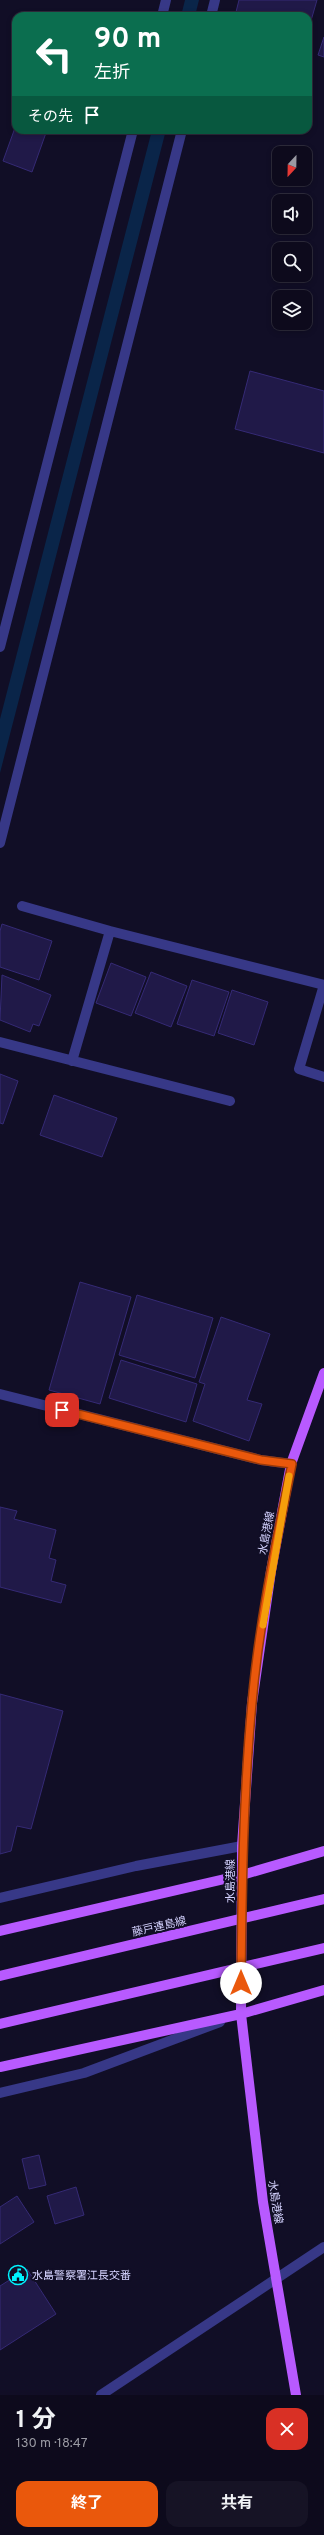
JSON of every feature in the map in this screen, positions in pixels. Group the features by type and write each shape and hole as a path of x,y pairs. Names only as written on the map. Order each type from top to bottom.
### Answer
{"main road":[{"name":"水島港線","path":"296,2395 263,2202 241,2014 242,1846 252,1703 271,1571 292,1464 324,1373"},
{"path":"0,1931 242,1875 324,1851"},
{"name":"藤戸連島線","path":"0,1976 324,1899"},
{"path":"0,2024 324,1948"},
{"path":"0,2067 241,2014 324,1990"}],"street":[{"path":"163,12 166,0"},
{"path":"212,12 215,0"},
{"path":"0,647 132,134"},
{"path":"0,844 181,134"},
{"path":"22,906 110,931 324,985 299,1069 324,1077"},
{"path":"72,1060 110,931"},
{"path":"0,1042 230,1101"},
{"path":"0,1394 261,1460 292,1464"},
{"path":"0,1898 136,1866 242,1846"},
{"path":"0,2093 84,2073 241,2014"},
{"path":"101,2395 324,2247"}],"water":[{"path":"185,0 199,0 196,12 182,12"},
{"path":"151,134 165,134 0,773 0,719"}],"building":[{"path":"239,0 317,0 312,17 312,12 236,12"},
{"path":"324,37 324,57 318,55"},
{"path":"13,134 46,134 32,172 3,161"},
{"path":"250,371 324,391 324,453 235,429"},
{"path":"2,924 52,941 39,980 0,967 0,931"},
{"path":"111,963 146,977 131,1016 96,1003"},
{"path":"151,972 187,986 171,1027 135,1013"},
{"path":"2,975 51,995 39,1026 33,1024 30,1032 0,1020"},
{"path":"192,980 229,992 214,1036 177,1024"},
{"path":"232,990 268,1002 254,1045 218,1033"},
{"path":"0,1074 18,1081 3,1124 0,1123"},
{"path":"54,1095 117,1118 102,1157 40,1135"},
{"path":"80,1282 131,1297 100,1404 49,1390"},
{"path":"137,1295 213,1318 195,1378 119,1355"},
{"path":"221,1317 270,1334 247,1400 262,1404 249,1441 193,1421 205,1384 199,1382"},
{"path":"121,1360 197,1384 186,1422 109,1398"},
{"path":"0,1507 17,1511 14,1519 56,1530 49,1558 56,1560 51,1581 66,1585 61,1603 0,1587"},
{"path":"0,1694 63,1711 31,1829 17,1826 11,1851 0,1854"},
{"path":"39,2155 46,2185 29,2189 22,2159"},
{"path":"76,2187 84,2215 55,2224 47,2196"},
{"path":"17,2196 34,2222 0,2244 0,2207"},
{"path":"27,2269 56,2314 0,2350 0,2286"}],"slow traffic":[{"path":"263,1625 271,1571 289,1476"}],"place":[{"name":"水島警察署江長交番","path":"18,2275"}],"route":[{"path":"62,1410 261,1460 292,1464 271,1571 252,1703 242,1846 241,1983"}]}
